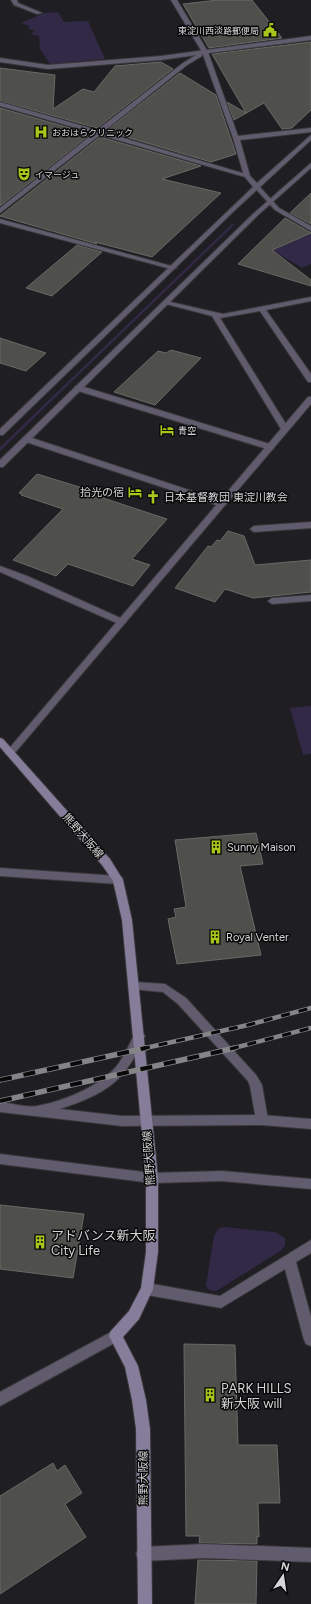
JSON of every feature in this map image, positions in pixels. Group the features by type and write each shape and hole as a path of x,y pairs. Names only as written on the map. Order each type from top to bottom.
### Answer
{"main road":[{"name":"熊野大阪線","path":"0,741 106,862 118,880 127,920 140,1036 152,1178 152,1252 147,1289 134,1315 115,1336 131,1366 139,1400 143,1429 143,1554 145,1604"}],"street":[{"path":"14,0 16,4 39,13"},
{"path":"174,0 205,52 236,138 247,176 277,209 311,229"},
{"path":"0,60 48,67 161,58 311,38"},
{"path":"1,209 185,64 205,52"},
{"path":"0,104 247,176"},
{"path":"236,138 311,130"},
{"path":"0,433 311,137"},
{"path":"0,465 270,202 311,165"},
{"path":"0,221 173,268"},
{"path":"166,303 215,316 223,316 311,299"},
{"path":"262,309 311,380"},
{"path":"215,316 285,429"},
{"path":"78,388 270,447"},
{"path":"10,753 311,399"},
{"path":"26,440 222,504"},
{"path":"254,529 311,525"},
{"path":"0,569 24,578 122,622"},
{"path":"272,601 311,598"},
{"path":"0,872 118,880"},
{"path":"135,986 165,988 182,1001 252,1078 256,1085 262,1120"},
{"path":"34,1111 67,1102 97,1088 115,1076 128,1059 140,1036"},
{"path":"0,1107 122,1120 262,1120 311,1124"},
{"path":"0,1159 152,1178 222,1176 311,1184"},
{"path":"147,1289 220,1302 311,1246"},
{"path":"289,1260 311,1340"},
{"path":"0,1399 115,1336"},
{"path":"143,1554 204,1551 311,1555"}],"shaded area":[{"path":"58,12 64,22 88,21 105,59 50,64 40,49 39,36 30,34 35,31 27,28 30,26 21,23 44,13"},
{"path":"232,224 235,224 0,451 0,447"},
{"path":"310,234 311,264 302,268 272,250"},
{"path":"311,706 311,754 303,755 290,708"},
{"path":"224,1227 275,1232 285,1238 285,1245 282,1250 218,1290 213,1291 209,1290 206,1285 214,1236 218,1229"}],"building":[{"path":"218,0 252,0 282,38 209,48 183,4"},
{"path":"311,42 311,110 292,128 282,129 264,103 234,120 227,102 246,113 212,54"},
{"path":"161,62 173,69 97,128 0,101 0,68 55,75 53,109 83,89 94,92 115,66"},
{"path":"180,73 216,95 236,154 211,162 106,131"},
{"path":"0,108 91,134 0,206"},
{"path":"100,137 201,166 162,179 221,193 152,257 95,242 97,244 0,216"},
{"path":"311,193 311,224 290,213"},
{"path":"285,218 311,233 272,250 311,280 311,286 238,264"},
{"path":"77,245 102,252 52,296 26,288"},
{"path":"0,338 46,353 26,371 0,363"},
{"path":"171,350 201,358 155,405 114,392 158,351 166,353"},
{"path":"37,474 102,494 100,497 167,519 132,559 150,565 133,586 68,564 56,576 13,560 63,509 19,493"},
{"path":"228,531 244,536 255,565 311,560 311,592 253,598 225,589 215,602 175,588 208,546 211,547 217,540 220,541"},
{"path":"256,833 263,864 240,866 261,955 177,964 168,919 176,917 174,909 186,907 175,840"},
{"name":"アドバンス新大阪 City Life","path":"0,1205 84,1214 73,1278 0,1269"},
{"name":"PARK HILLS 新大阪 will","path":"184,1344 235,1345 238,1445 277,1445 280,1503 258,1503 259,1537 257,1536 257,1544 199,1543 200,1536 186,1536"},
{"path":"53,1463 57,1471 65,1465 82,1493 65,1504 86,1537 0,1594 0,1496"},
{"path":"198,1560 257,1561 256,1604 195,1604"}],"railway":[{"path":"141,1049 248,1025 311,1008"},
{"path":"230,1049 311,1028"},
{"path":"0,1080 146,1048"},
{"path":"0,1101 235,1048"}],"place":[{"name":"東淀川西淡路郵便局","path":"270,30"},
{"name":"おおはらクリニック","path":"41,132"},
{"name":"イマージュ","path":"24,174"},
{"name":"青空","path":"167,430"},
{"name":"拾光の宿","path":"135,492"},
{"name":"日本基督教団 東淀川教会","path":"153,497"},
{"name":"Sunny Maison","path":"216,847"},
{"name":"Royal Venter","path":"215,937"},
{"name":"アドバンス新大阪 City Life","path":"40,1242"},
{"name":"PARK HILLS 新大阪 will","path":"210,1395"}]}
